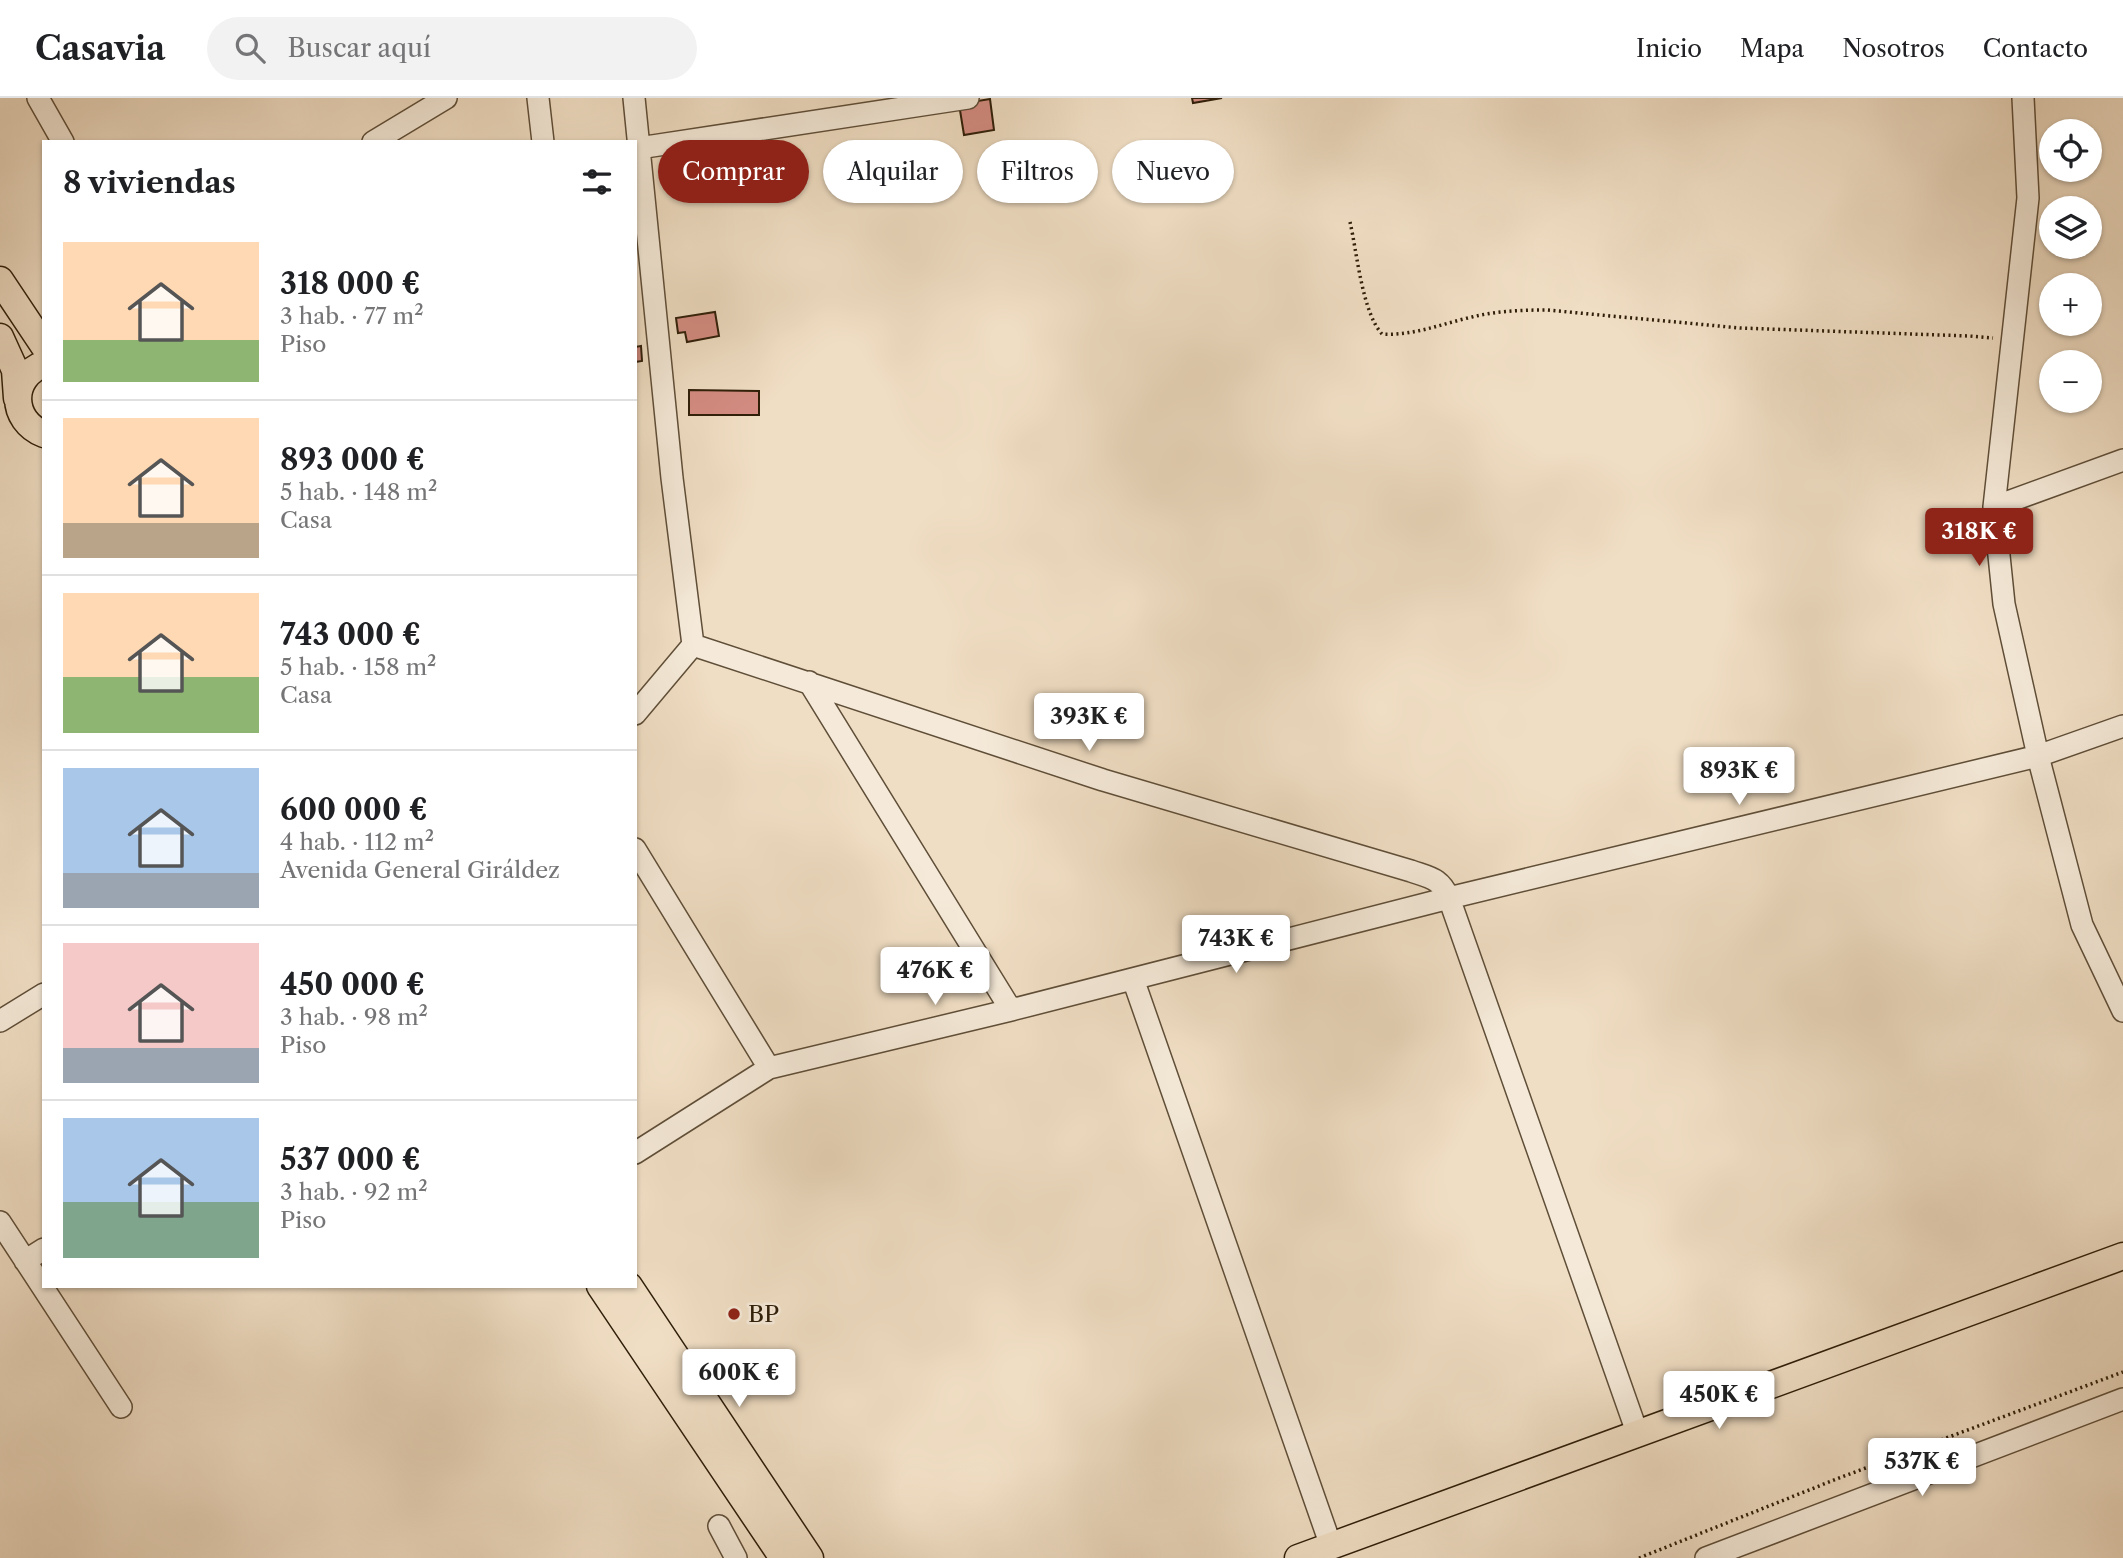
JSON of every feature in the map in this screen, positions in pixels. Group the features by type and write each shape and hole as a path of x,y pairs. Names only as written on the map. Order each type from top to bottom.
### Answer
{"main road":[{"path":"0,281 42,343"},
{"path":"0,337 15,370 18,408 25,421 42,433"},
{"path":"17,398 25,377 42,365"},
{"path":"1298,1558 2123,1256"},
{"path":"601,1288 783,1558"},
{"path":"629,1288 810,1558"}],"street":[{"path":"38,98 62,140"},
{"path":"376,140 446,98"},
{"path":"538,98 543,140"},
{"path":"634,98 672,478 693,645 637,712"},
{"path":"639,148 968,98"},
{"path":"2023,98 2028,198 1994,507 2004,604 2038,756 2082,925 2123,1012"},
{"path":"19,309 42,322"},
{"path":"1994,507 2123,460"},
{"path":"693,645 1103,780 1411,871 1444,886 1638,1435"},
{"path":"809,682 1011,1010"},
{"path":"637,1152 769,1068 1011,1010 1449,898 2038,756 2123,726"},
{"path":"637,852 769,1068"},
{"path":"1133,979 1331,1546"},
{"path":"0,1021 42,995"},
{"path":"0,1222 42,1287"},
{"path":"25,1261 42,1250"},
{"path":"43,1288 121,1407"},
{"path":"1706,1558 2123,1399"},
{"path":"719,1526 736,1558"}],"path":[{"path":"1350,222 1368,309 1373,325 1382,334 1399,335 1484,314 1547,310 1740,328 1969,335 2012,341"},
{"path":"1639,1558 1839,1478 2123,1372"}],"building":[{"path":"1192,98 1222,98 1193,103"},
{"path":"990,99 994,130 964,135 959,104"},
{"path":"715,312 719,336 687,342 685,332 678,333 676,318"},
{"path":"641,346 642,361 637,362 637,347"},
{"path":"689,390 759,391 759,415 689,415"}],"place":[{"name":"BP","path":"734,1314"}]}
